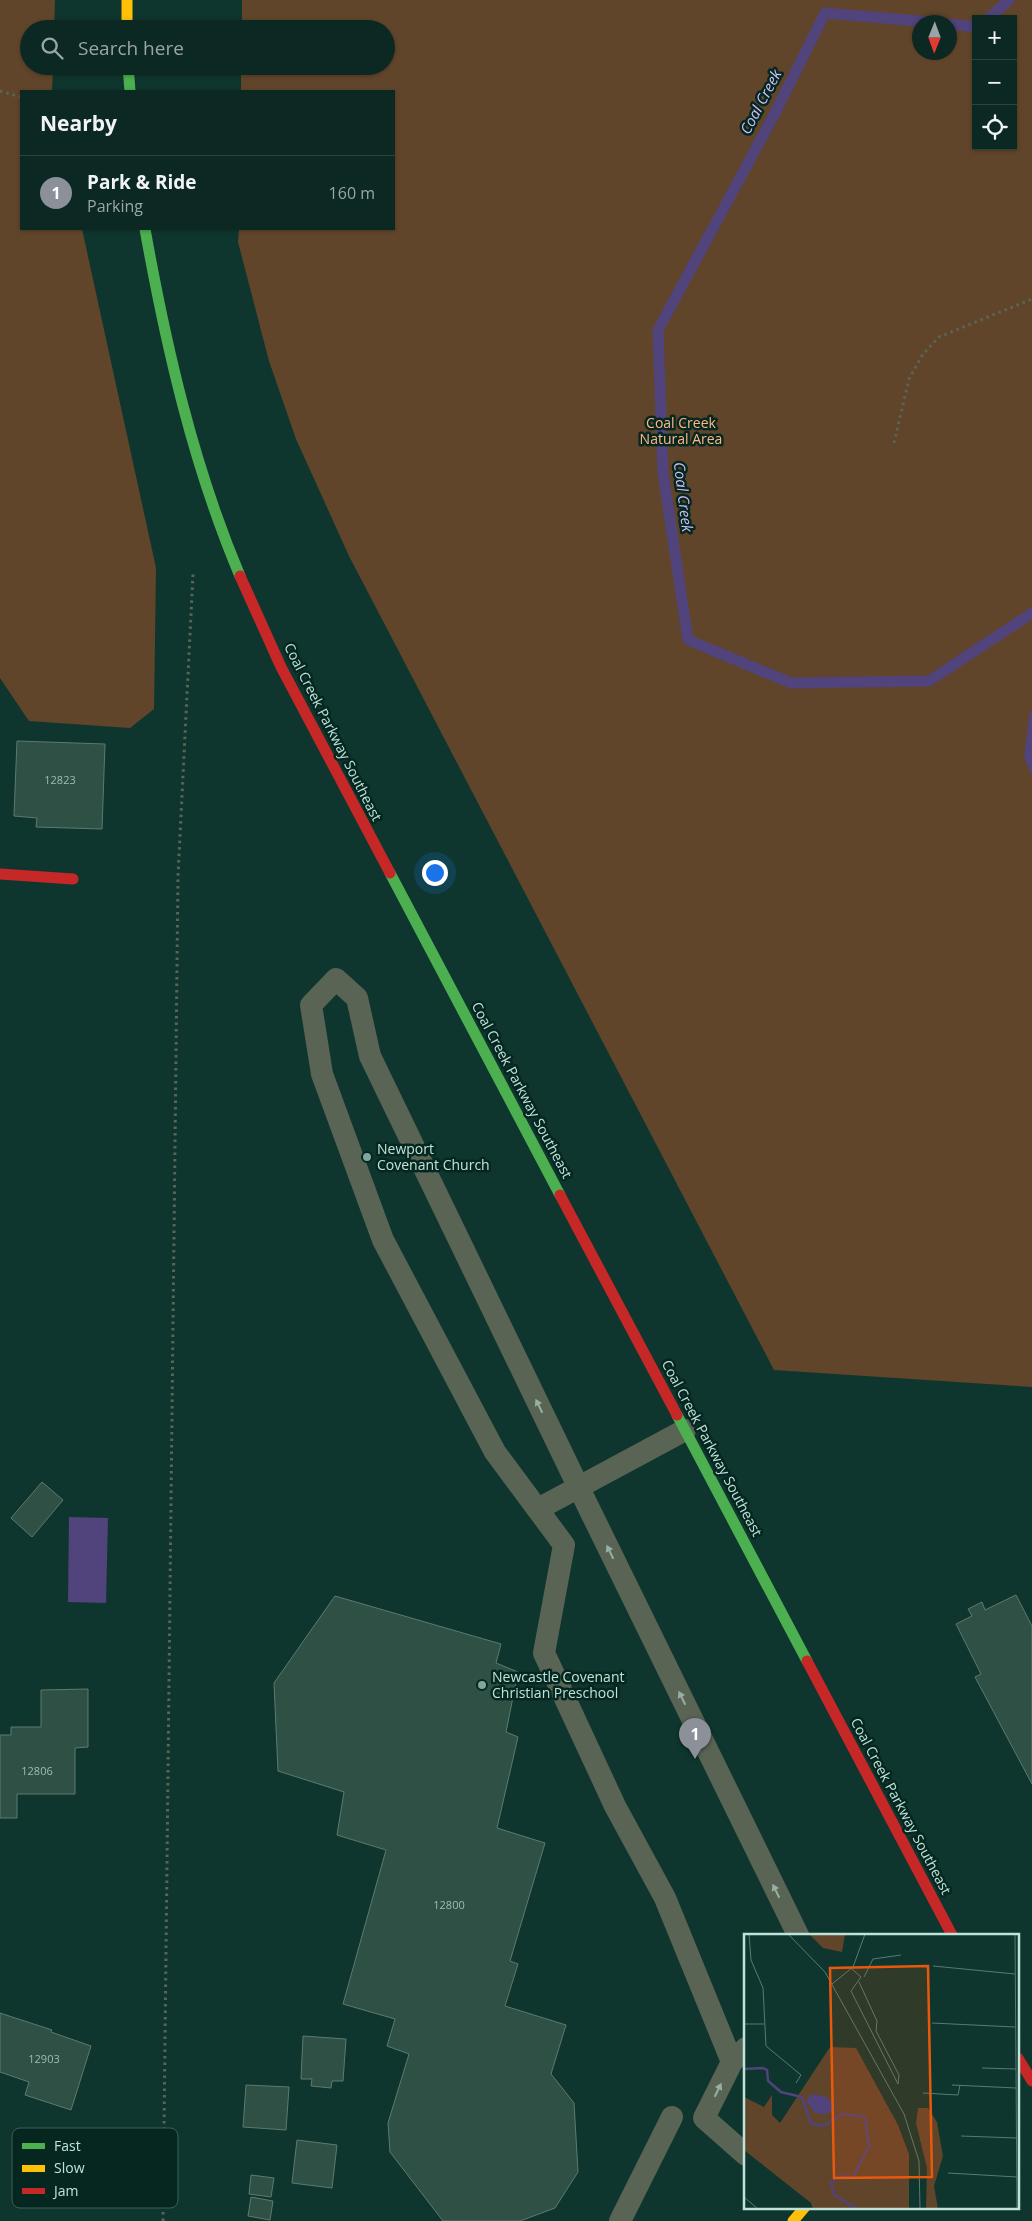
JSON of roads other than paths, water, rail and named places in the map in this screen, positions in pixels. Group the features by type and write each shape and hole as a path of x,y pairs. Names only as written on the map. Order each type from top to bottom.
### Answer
{"main road":[{"path":"127,0 127,20"},
{"path":"129,75 130,90"},
{"name":"Coal Creek Parkway Southeast","path":"145,230 159,310 182,406 230,553 277,658 951,1934"},
{"path":"0,874 73,879"},
{"path":"1020,2061 1032,2081"},
{"path":"793,2221 804,2208"}],"lane":[{"path":"744,2153 704,2118 739,2055 665,1898 615,1806 544,1653 564,1545 496,1452 383,1240 322,1074 312,1005 336,979 356,998 370,1056 798,1934"},
{"path":"538,1509 685,1430"},
{"path":"620,2221 672,2117"}],"waterway":[{"name":"Coal Creek","path":"992,15 1009,0"},
{"name":"Coal Creek","path":"912,20 825,13 774,115 658,330 663,473 688,640 791,683 929,681 1032,613"},
{"name":"Coal Creek","path":"957,25 972,27"}],"place":[{"name":"Newport Covenant Church","path":"367,1157"},
{"name":"Newcastle Covenant Christian Preschool","path":"482,1685"},
{"name":"Park & Ride","path":"695,1759"}],"park label":[{"name":"Coal Creek Natural Area","path":"681,432"}]}
